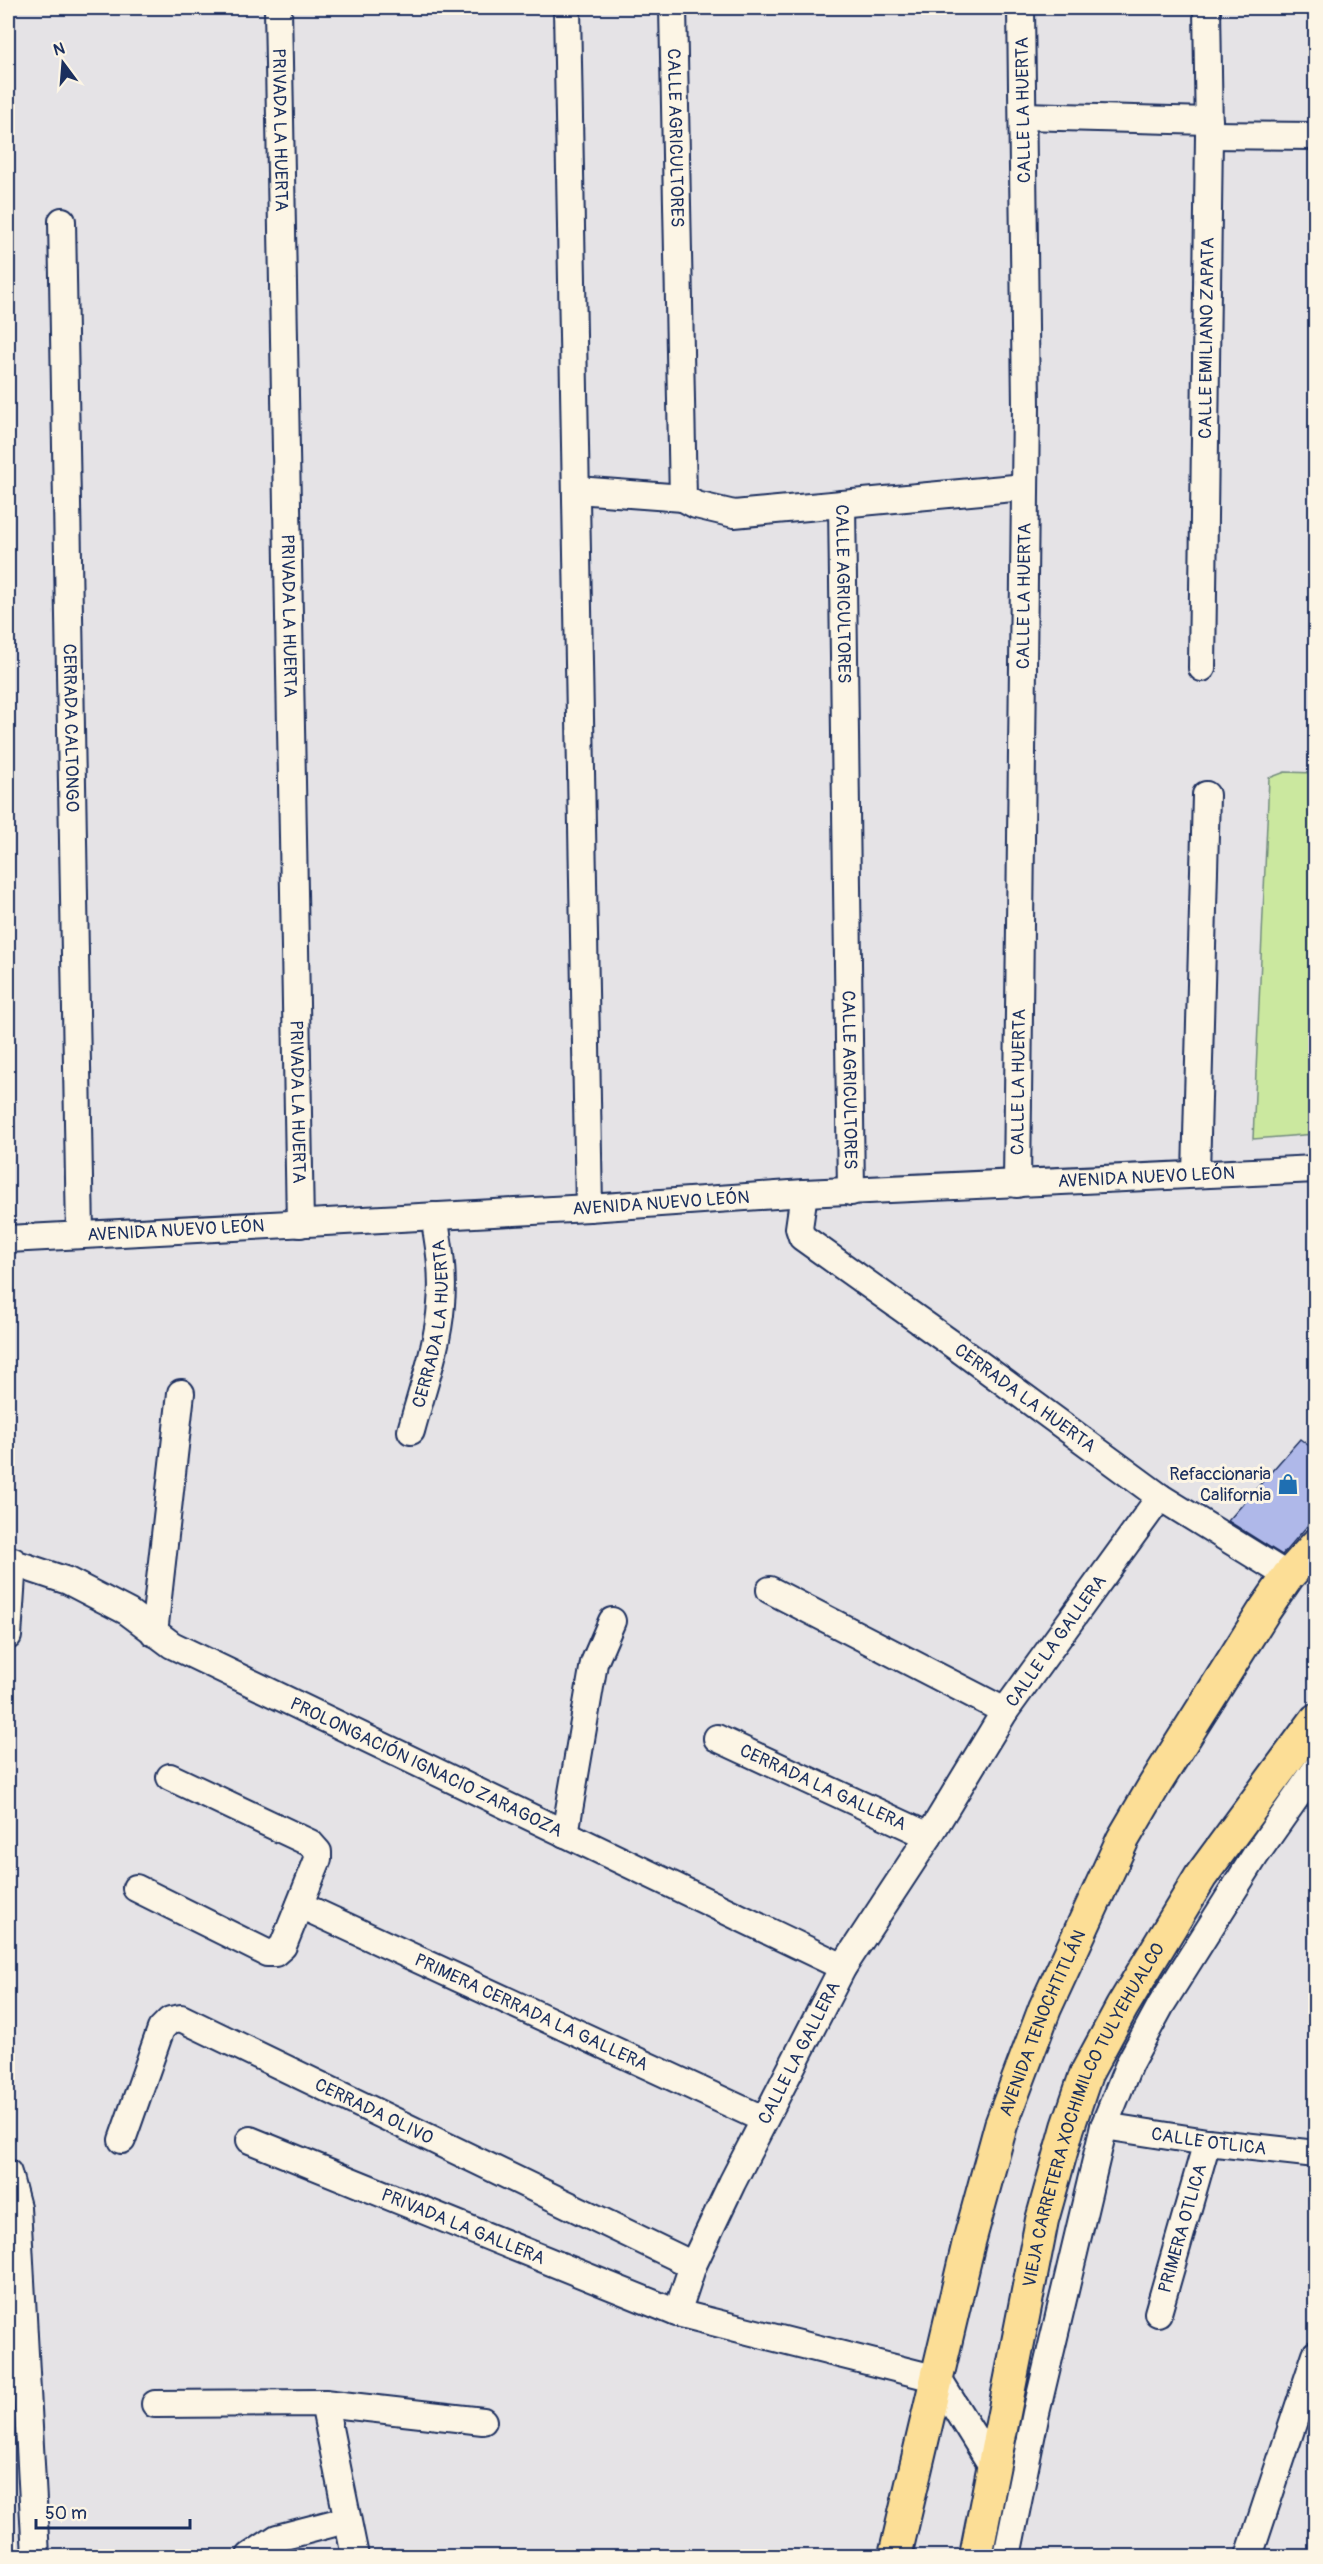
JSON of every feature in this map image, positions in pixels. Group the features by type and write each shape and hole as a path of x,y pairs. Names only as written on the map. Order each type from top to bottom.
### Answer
{"main road":[{"name":"AVENIDA TENOCHTITLÁN","path":"895,2556 969,2242 1001,2125 1045,2008 1123,1839 1160,1776 1288,1576 1316,1545"},
{"name":"VIEJA CARRETERA XOCHIMILCO TULYEHUALCO","path":"976,2556 1042,2220 1068,2127 1086,2074 1122,2007 1201,1876 1316,1720"}],"street":[{"name":"PRIVADA LA HUERTA","path":"278,8 300,1224"},
{"path":"567,8 589,1208"},
{"name":"CALLE AGRICULTORES","path":"673,8 682,498 696,505 734,514 842,504 851,1192"},
{"name":"CALLE LA HUERTA","path":"1017,1184 1025,487 1022,8"},
{"name":"CALLE EMILIANO ZAPATA","path":"1202,668 1209,128 1207,8"},
{"path":"1023,116 1316,136"},
{"name":"CERRADA CALTONGO","path":"62,221 80,1235"},
{"path":"842,504 1025,487"},
{"path":"577,490 682,498"},
{"path":"1196,1174 1206,795"},
{"name":"AVENIDA NUEVO LEÓN","path":"8,1239 589,1208 804,1194 1316,1169"},
{"name":"CERRADA LA HUERTA","path":"804,1194 799,1228 802,1237 1160,1497 1288,1576"},
{"name":"CERRADA LA HUERTA","path":"411,1431 436,1335 441,1304 440,1248 434,1216"},
{"path":"154,1633 182,1393"},
{"name":"CALLE LA GALLERA","path":"677,2313 693,2265 763,2119 843,1967 929,1836 1005,1712 1160,1497"},
{"name":"PROLONGACIÓN IGNACIO ZARAGOZA","path":"8,1636 10,1561 68,1581 129,1612 172,1645 843,1967"},
{"path":"770,1590 1005,1712"},
{"path":"565,1834 594,1663 612,1621"},
{"name":"CERRADA LA GALLERA","path":"717,1738 929,1836"},
{"path":"1007,2556 1036,2413 1104,2126 1129,2064 1161,2005 1255,1856 1316,1769"},
{"path":"136,1888 267,1953 275,1953 283,1946 318,1859 318,1852 310,1844 170,1777"},
{"name":"PRIMERA CERRADA LA GALLERA","path":"300,1905 763,2119"},
{"name":"CERRADA OLIVO","path":"122,2140 161,2029 170,2020 181,2018 693,2265"},
{"name":"CALLE OTLICA","path":"1104,2126 1207,2142 1316,2154"},
{"name":"PRIVADA LA GALLERA","path":"250,2140 677,2313"},
{"name":"PRIMERA OTLICA","path":"1158,2313 1207,2142"},
{"path":"8,2173 17,2207 36,2556"},
{"path":"677,2313 938,2379 994,2469"},
{"path":"1249,2556 1316,2354"},
{"path":"324,2403 355,2556"},
{"path":"155,2404 324,2403 483,2421"},
{"path":"250,2556 277,2538 346,2520"}],"green space":[{"path":"1285,772 1315,773 1315,1134 1253,1139 1269,778"}],"building":[{"name":"Refaccionaria California","path":"1300,1439 1316,1451 1316,1516 1282,1555 1228,1521"}],"place":[{"name":"Refaccionaria California","path":"1288,1484"}]}
